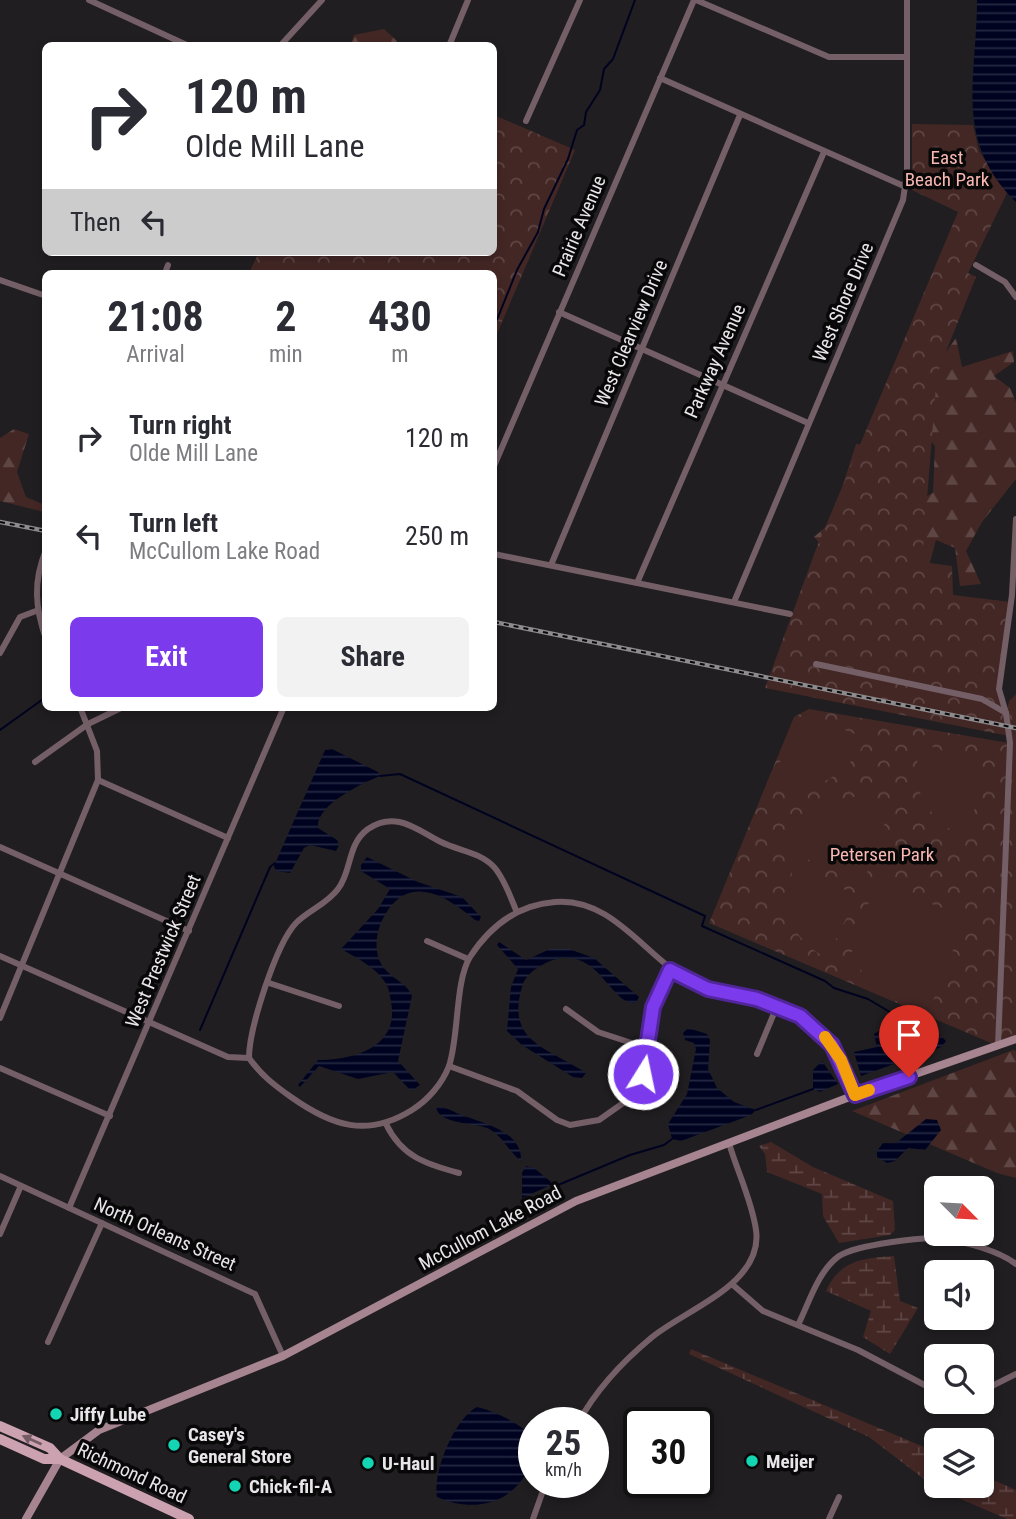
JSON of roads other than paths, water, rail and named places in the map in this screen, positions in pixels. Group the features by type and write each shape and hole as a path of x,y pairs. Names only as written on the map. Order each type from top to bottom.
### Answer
{"main road":[{"name":"Richmond Road","path":"0,1426 50,1448 60,1459 189,1519"},
{"name":"Richmond Road","path":"0,1439 44,1459 60,1459"}],"street":[{"path":"89,0 179,42"},
{"path":"284,42 322,0"},
{"path":"451,42 468,0"},
{"path":"526,121 580,0"},
{"path":"695,0 829,57 906,57"},
{"name":"Prairie Avenue","path":"497,459 695,0"},
{"name":"West Shore Drive","path":"734,602 898,216 906,187 907,0"},
{"path":"660,78 906,187"},
{"name":"West Clearview Drive","path":"551,565 740,115"},
{"name":"Parkway Avenue","path":"637,583 824,152"},
{"path":"166,270 169,265"},
{"path":"976,265 1005,282 1016,297"},
{"path":"0,280 42,295"},
{"path":"559,312 808,423"},
{"path":"998,1046 1013,743 999,690 1012,595 1016,519"},
{"path":"497,555 790,614"},
{"path":"42,566 36,589 36,611 42,628"},
{"path":"0,653 20,617 36,611"},
{"path":"816,664 982,699 1006,713"},
{"path":"0,1018 99,780 97,751 82,711"},
{"path":"35,762 88,724 115,711"},
{"name":"West Prestwick Street","path":"69,1208 283,711"},
{"path":"99,780 228,838"},
{"path":"516,910 494,867 475,854 440,842 415,825 403,821 380,823 367,830 355,844 339,888 296,924 285,938 252,1031 249,1058 261,1075 317,1114 332,1121 364,1127 386,1124 422,1103 436,1088 449,1066 468,959 492,930 516,910 557,902 586,906 612,919 670,970 708,989 777,1006 800,1016 832,1045 855,1095"},
{"path":"0,847 189,931"},
{"path":"428,941 468,959"},
{"path":"0,956 228,1057 249,1058"},
{"path":"449,1066 517,1091 557,1120 570,1125 599,1120 626,1101 643,1074 653,1007 670,970"},
{"path":"269,983 339,1006"},
{"path":"757,1054 777,1006"},
{"path":"566,1009 598,1032 648,1048"},
{"name":"McCullom Lake Road","path":"26,1519 60,1459 99,1430 283,1356 576,1201 855,1095 1016,1039"},
{"path":"0,1069 110,1116"},
{"path":"386,1124 406,1153 422,1162 459,1173"},
{"path":"589,1407 614,1371 653,1336 733,1285 755,1249 756,1231 729,1143"},
{"name":"North Orleans Street","path":"0,1176 20,1188 255,1294 283,1356"},
{"path":"0,1234 20,1188"},
{"path":"48,1342 102,1223"},
{"path":"798,1325 824,1270 838,1257 858,1247 944,1239 991,1252 1016,1264"},
{"path":"733,1285 763,1311 858,1350 924,1385"},
{"path":"994,1385 1016,1374"},
{"path":"829,1519 839,1497"},
{"path":"534,1518 541,1498"}],"water":[{"path":"977,0 1016,0 1016,202 996,179 983,155 976,131 973,82"},
{"path":"332,749 378,772 380,776 332,803 319,819 318,828 337,840 339,845 336,851 310,845 304,848 290,873 276,871 274,866 325,750"},
{"path":"367,857 418,882 462,897 481,917 479,921 475,920 443,898 420,892 408,893 398,899 380,924 377,940 379,960 412,996 398,1061 420,1085 411,1091 393,1072 358,1079 319,1066 300,1087 298,1085 318,1060 358,1054 381,1041 392,1018 388,989 381,976 341,949 378,909 390,889 361,871 361,865"},
{"path":"499,942 526,960 550,949 569,949 594,958 639,997 636,1003 628,1002 596,971 575,959 550,961 525,979 519,1003 519,1019 524,1031 544,1049 586,1073 582,1078 573,1077 522,1045 507,1031 511,987 518,969 497,945"},
{"path":"900,1018 939,1034 946,1041 941,1047 861,1076 854,1052 877,1047 874,1034"},
{"path":"688,1028 707,1034 710,1040 708,1069 717,1088 734,1102 756,1110 751,1115 681,1141 672,1139 668,1124 687,1094 696,1049 694,1043 685,1040 683,1033"},
{"path":"822,1061 838,1084 820,1092 813,1089 813,1070"},
{"path":"436,1107 446,1108 490,1125 508,1135 520,1151 521,1161 490,1129 448,1119 438,1112"},
{"path":"926,1119 937,1120 941,1130 925,1150 908,1148 895,1161 887,1163 877,1157 877,1151 883,1143 896,1143"},
{"path":"526,1166 534,1168 551,1182 549,1186 522,1198 522,1173"},
{"path":"477,1407 518,1425 518,1484 504,1497 489,1503 472,1505 437,1497 436,1486 442,1460 453,1434"}],"waterway":[{"path":"497,320 517,270 538,232 544,209 568,159 577,130 584,125 586,112 600,90 604,69 613,59 635,0"},
{"path":"0,730 42,700"},
{"path":"380,776 400,774 705,916 702,926 825,981 834,988 868,999 900,1018"},
{"path":"200,1030 270,867 275,863"},
{"path":"756,1110 813,1089"},
{"path":"550,1184 558,1185 630,1155 664,1145 672,1139"}],"railway":[{"path":"0,522 42,530"},
{"path":"497,623 1016,728"}],"place":[{"name":"Jiffy Lube","path":"56,1414"},
{"name":"Casey's General Store","path":"174,1445"},
{"name":"Meijer","path":"752,1461"},
{"name":"U-Haul","path":"368,1463"},
{"name":"Chick-fil-A","path":"235,1486"}],"park label":[{"name":"East Beach Park","path":"947,168"},
{"name":"Petersen Park","path":"882,854"}]}
